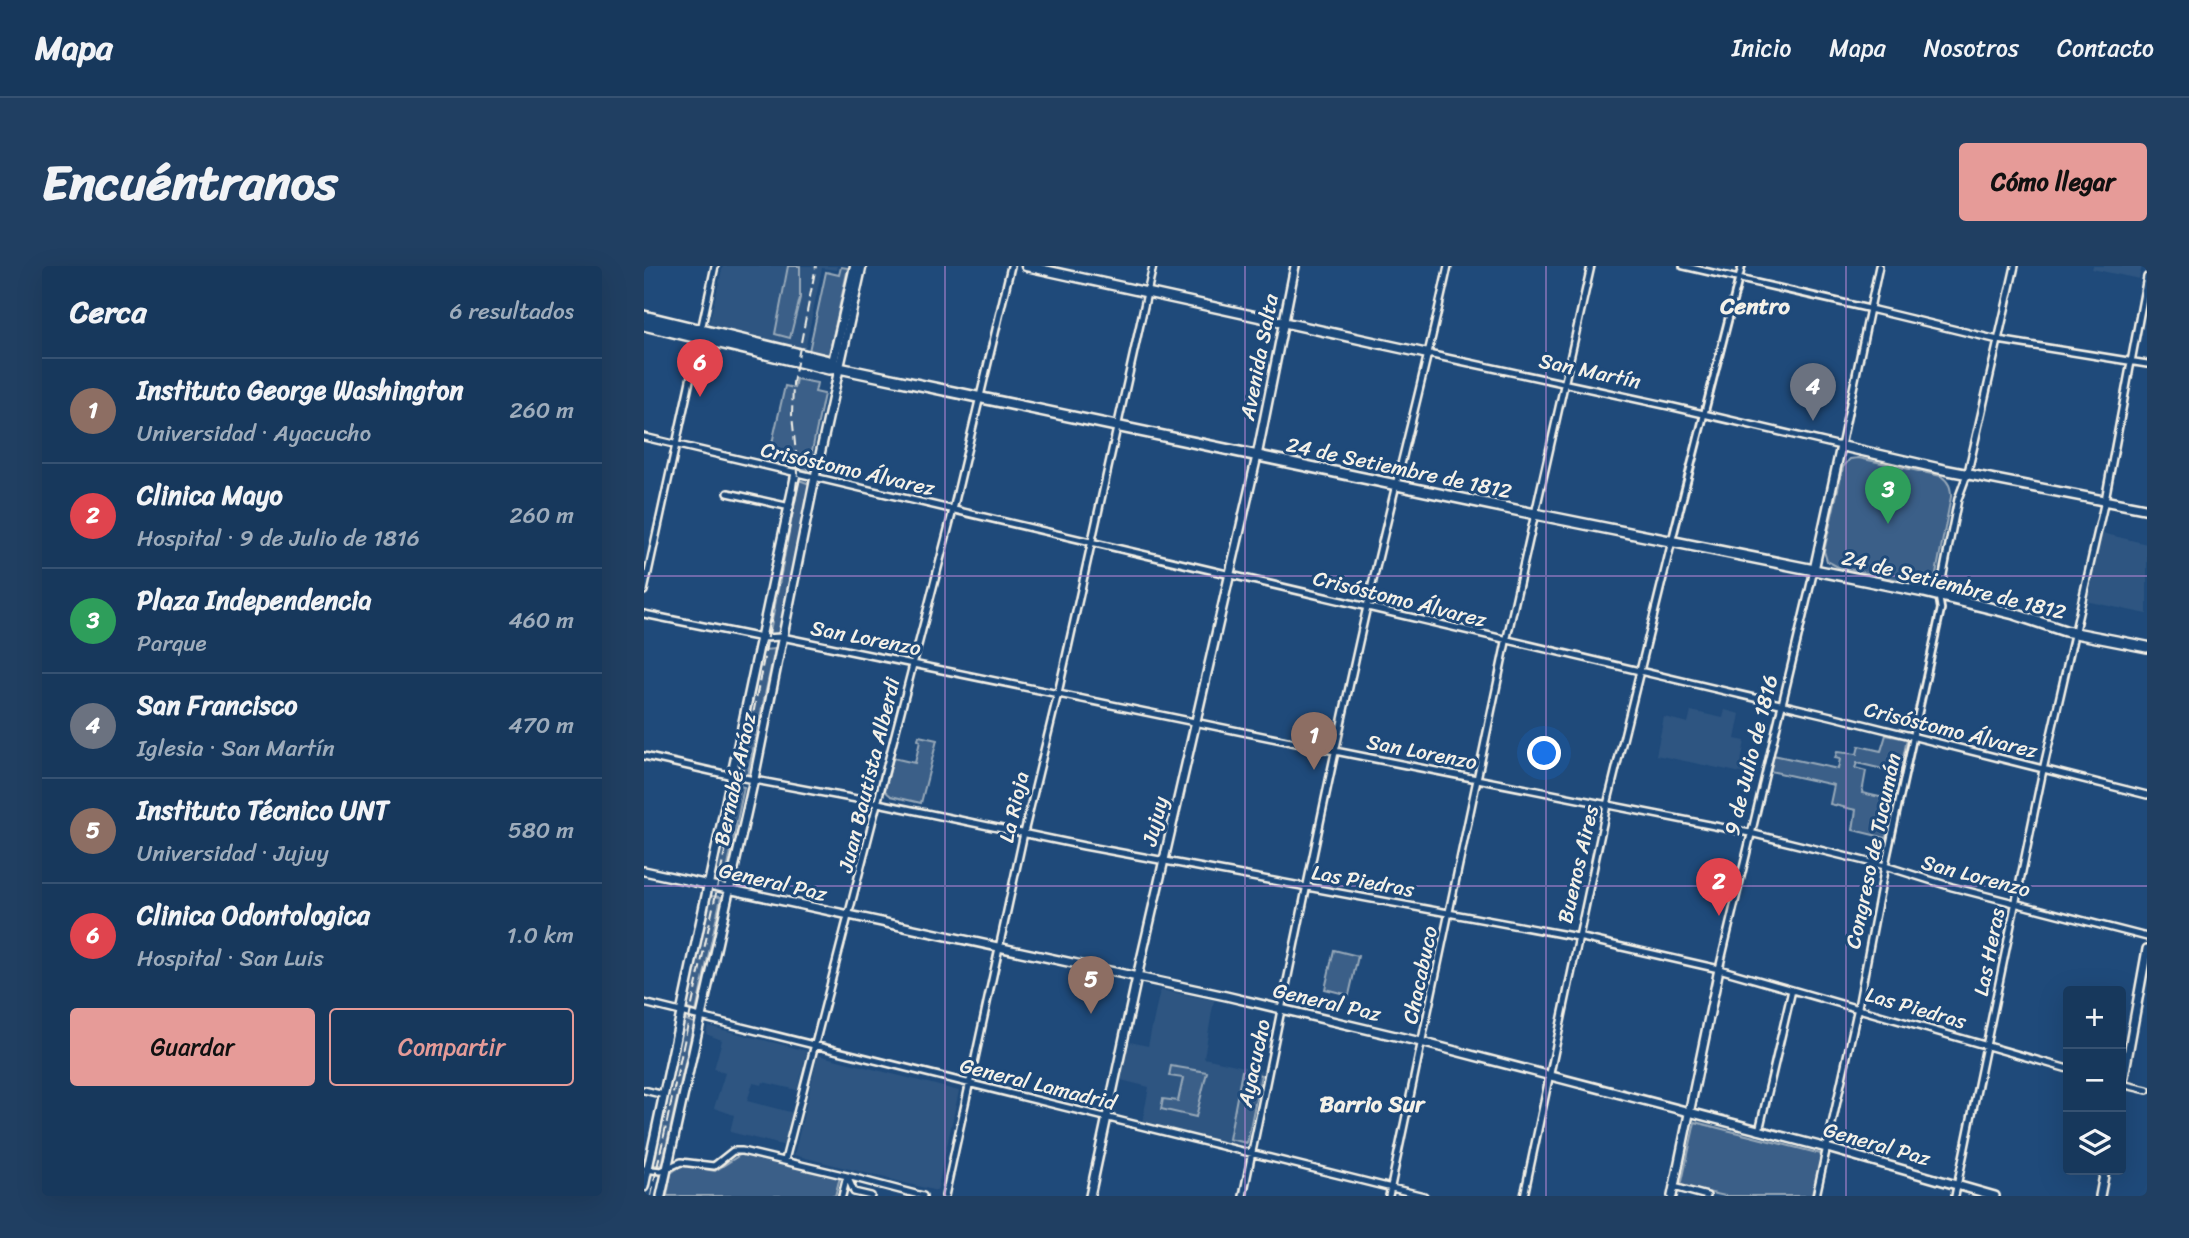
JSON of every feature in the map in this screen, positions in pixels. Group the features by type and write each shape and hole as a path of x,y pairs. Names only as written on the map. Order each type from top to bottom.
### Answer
{"main road":[{"path":"836,365 855,266"},
{"name":"San Martín","path":"1026,266 1428,354"},
{"name":"24 de Setiembre de 1812","path":"644,316 699,334"},
{"name":"24 de Setiembre de 1812","path":"644,325 699,334 979,397 1535,514 1939,595 2076,632 2147,647"},
{"name":"San Martín","path":"1841,446 1946,470 1968,472 2147,509"}],"street":[{"path":"644,592 674,444 715,266"},
{"name":"Bernabé Aráoz","path":"661,1196 754,779 816,477 836,365 862,266"},
{"name":"Juan Bautista Alberdi","path":"785,1160 953,510 1011,266"},
{"name":"La Rioja","path":"945,1196 1024,833 1153,266"},
{"name":"Avenida Salta","path":"1257,456 1295,266"},
{"name":"Ayacucho","path":"1243,1196 1305,887 1367,607 1448,266"},
{"name":"Chacabuco","path":"1389,1196 1476,779 1591,266"},
{"path":"1683,266 1998,340 2147,365"},
{"path":"1672,541 1742,266"},
{"path":"1814,570 1879,266"},
{"path":"1939,595 1958,499 1968,472 2015,266"},
{"name":"Las Heras","path":"1955,1196 2043,770 2105,500 2147,277"},
{"name":"San Martín","path":"1428,354 1841,446"},
{"name":"Crisóstomo Álvarez","path":"644,437 1913,736 2147,795"},
{"name":"Jujuy","path":"1090,1196 1137,977 1257,456"},
{"name":"Bernabé Aráoz","path":"644,1187 796,473"},
{"path":"728,494 790,507"},
{"name":"Buenos Aires","path":"1524,1196 1607,805 1672,541"},
{"name":"9 de Julio de 1816","path":"1672,1196 1719,969 1814,570"},
{"name":"Congreso de Tucumán","path":"1816,1196 1941,609 1939,595"},
{"name":"San Lorenzo","path":"644,614 762,638 782,637 1750,833 1885,866 1952,887 2147,937"},
{"name":"Las Piedras","path":"644,756 1084,846 1578,937 1719,969 2063,1068"},
{"name":"General Paz","path":"644,871 1281,1008 1759,1130 1995,1196"},
{"path":"2126,1060 2147,949"},
{"path":"1759,1130 1792,990"},
{"name":"General Lamadrid","path":"644,1003 1424,1196"},
{"path":"2126,1088 2147,1090"},
{"path":"644,1090 664,1095"},
{"path":"646,1169 656,1171 681,1162 714,1166 720,1164 733,1151 785,1160 923,1196"},
{"path":"2100,1196 2104,1175"},
{"path":"842,1196 847,1176"},
{"path":"847,1176 854,1192 871,1196"},
{"path":"1674,1187 1707,1196"}],"shaded area":[{"path":"723,266 837,266 836,270 822,268 805,350 708,327"},
{"path":"788,266 800,266 800,298 790,338 775,334"},
{"path":"2093,266 2142,266 2139,279 2092,269"},
{"path":"841,267 848,268 829,355 809,351 826,272 839,275"},
{"path":"796,379 817,383 815,392 824,394 808,470 768,461 785,386 794,388"},
{"path":"1859,458 1941,476 1948,483 1951,497 1936,574 1930,582 1923,585 1838,567 1827,561 1824,551 1843,467 1850,459"},
{"path":"799,480 810,484 778,640 768,642"},
{"path":"2102,533 2147,544 2147,614 2085,601"},
{"path":"775,649 747,777 737,774 763,650"},
{"path":"1725,710 1740,714 1735,739 1745,741 1741,762 1759,766 1756,776 1656,755 1664,717 1688,723 1691,711 1723,718"},
{"path":"1886,735 1907,739 1900,773 1857,763 1855,768 1866,771 1862,793 1893,800 1886,838 1853,830 1856,810 1830,804 1834,785 1770,771 1773,755 1838,769 1840,759 1835,758 1837,752 1857,754 1859,746 1881,751"},
{"path":"919,736 937,740 921,803 891,796 885,791 893,758 915,763"},
{"path":"734,785 744,787 724,886 713,884"},
{"path":"710,896 721,897 696,1012 686,1008"},
{"path":"1334,950 1358,956 1349,995 1325,989"},
{"path":"1160,990 1214,1000 1204,1058 1263,1071 1248,1146 1142,1123 1149,1087 1121,1080 1130,1042 1148,1046"},
{"path":"684,1019 694,1023 662,1165 653,1165"},
{"path":"708,1026 807,1051 797,1090 763,1082 762,1085 753,1083 747,1101 794,1113 786,1146 730,1132 734,1115 714,1108 725,1073 714,1069 722,1040 706,1034"},
{"path":"818,1055 959,1091 937,1191 794,1155"},
{"path":"1171,1066 1207,1072 1196,1117 1161,1109 1163,1099 1178,1101 1183,1078 1169,1076"},
{"path":"1242,1071 1261,1075 1247,1143 1229,1139"},
{"path":"1695,1122 1825,1155 1814,1196 1725,1196 1681,1186"},
{"path":"743,1153 840,1177 835,1196 667,1196 671,1173 682,1165 715,1171"}],"railway":[{"path":"651,1196 741,777 794,502 798,473 792,415 793,383 816,266"}],"place":[{"name":"Clinica Odontologica","path":"700,397"},
{"name":"San Francisco","path":"1813,421"},
{"name":"Plaza Independencia","path":"1888,524"},
{"name":"Instituto George Washington","path":"1314,770"},
{"name":"Clinica Mayo","path":"1719,916"},
{"name":"Instituto Técnico UNT","path":"1091,1014"}],"district":[{"name":"Centro","path":"1755,306"},
{"name":"Barrio Sur","path":"1372,1104"}]}
